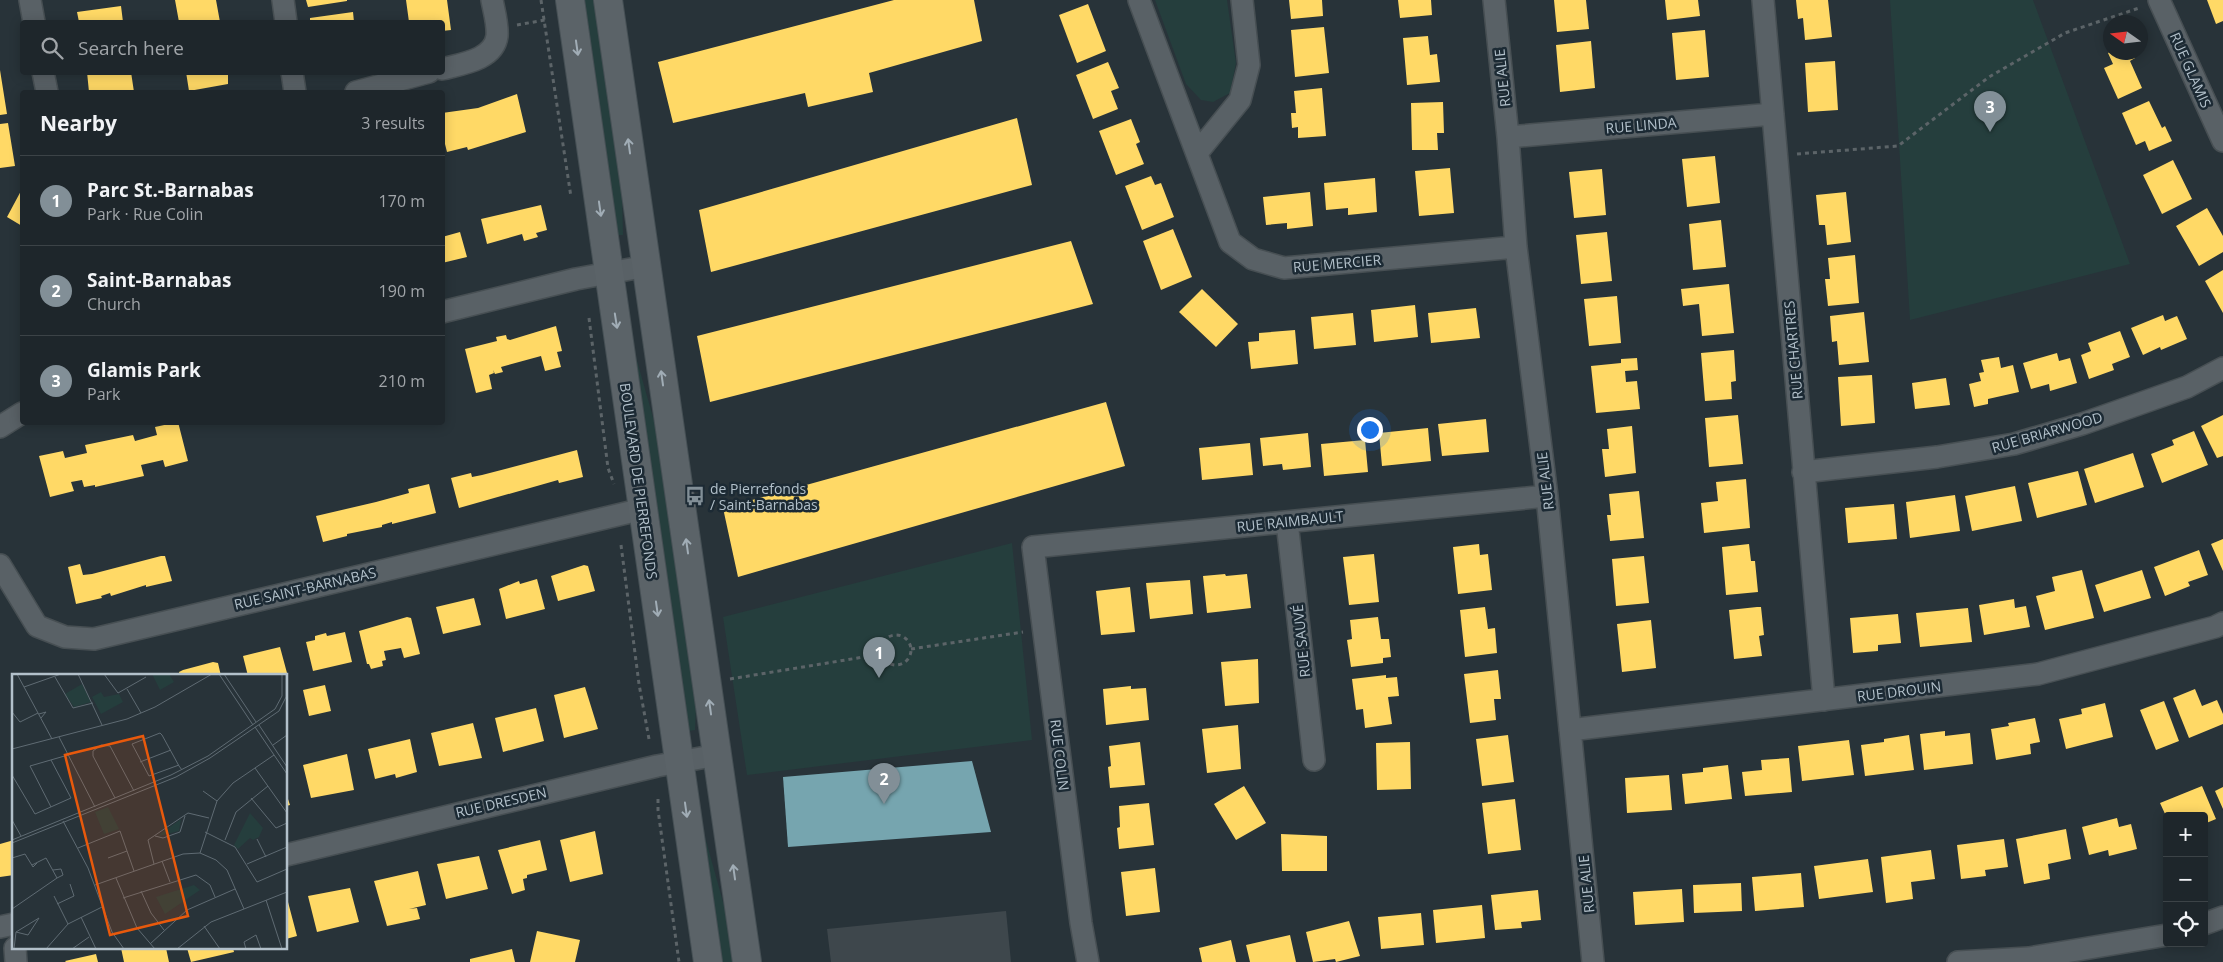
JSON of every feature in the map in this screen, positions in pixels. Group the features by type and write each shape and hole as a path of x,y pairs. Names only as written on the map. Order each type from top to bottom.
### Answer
{"main road":[{"name":"BOULEVARD DE PIERREFONDS","path":"570,0 708,962"},
{"path":"608,0 747,962"}],"street":[{"path":"30,0 34,20"},
{"path":"283,0 286,20"},
{"path":"445,68 480,57 492,47 497,36 492,0"},
{"name":"RUE MERCIER","path":"1139,0 1230,242 1253,259 1284,268 1516,247"},
{"path":"1197,153 1240,100 1249,65 1242,0"},
{"name":"RUE ALIE","path":"1494,0 1508,137 1516,247 1547,496 1593,962"},
{"name":"RUE CHARTRES","path":"1763,0 1824,700"},
{"name":"RUE GLAMIS","path":"2152,3 2223,141"},
{"path":"44,75 47,90"},
{"path":"292,75 295,90"},
{"path":"363,90 419,75"},
{"name":"RUE LINDA","path":"1508,137 1773,114"},
{"path":"445,311 646,266"},
{"name":"RUE BRIARWOOD","path":"1803,472 1937,457 2014,444 2082,424 2187,387 2223,368"},
{"path":"0,428 20,414"},
{"name":"RUE RAIMBAULT","path":"1033,547 1547,496"},
{"name":"RUE SAINT-BARNABAS","path":"0,565 37,626 64,637 94,638 643,508"},
{"name":"RUE SAUVÉ","path":"1287,522 1314,760"},
{"name":"RUE COLIN","path":"1033,547 1081,923 1088,962"},
{"name":"RUE DROUIN","path":"1570,730 2038,674 2215,628 2223,623"},
{"name":"RUE DRESDEN","path":"288,854 422,820 679,762 718,755"},
{"path":"2208,923 2223,917"},
{"path":"1958,962 2029,958 2163,935"}],"path":[{"path":"542,0 572,205"},
{"path":"1777,156 1898,146 1990,77 2065,33 2152,3"},
{"path":"511,26 544,20"},
{"name":"BOULEVARD DE PIERREFONDS","path":"588,313 608,468 611,479 618,488"},
{"name":"BOULEVARD DE PIERREFONDS","path":"622,539 622,559 647,734 653,744"},
{"path":"911,649 1044,629"},
{"path":"894,635 903,637 911,649 909,658 902,664 888,662 882,654 881,649 885,640 894,635"},
{"path":"721,680 882,654"},
{"path":"660,793 658,810 679,962"}],"green space":[{"path":"584,0 594,0 622,192 623,235 618,235"},
{"path":"1155,0 1227,0 1236,63 1230,93 1213,102 1201,100 1186,84"},
{"path":"1890,0 2033,0 2130,264 1910,320"},
{"path":"634,350 656,428 696,707 695,730 689,731"},
{"path":"1012,543 1032,740 747,775 723,617"},
{"path":"705,837 728,920 733,962 723,962 722,960"}],"building: Homes":[{"path":"175,0 216,0 220,20 179,20"},
{"path":"306,0 347,0 347,1 308,7"},
{"path":"406,0 447,0 451,30 445,31 445,20 409,20"},
{"path":"894,0 974,0 982,41 869,73 873,92 808,107 805,93 673,123 658,62"},
{"path":"1289,0 1322,0 1323,16 1291,19"},
{"path":"1398,0 1431,0 1432,15 1400,18"},
{"path":"1554,0 1586,0 1589,29 1557,32"},
{"path":"1665,0 1698,0 1700,16 1667,20"},
{"path":"1796,0 1828,0 1832,37 1805,40 1803,18 1798,19"},
{"path":"2207,0 2223,0 2223,21 2216,24"},
{"path":"1088,4 1106,51 1077,63 1059,15"},
{"path":"121,6 123,20 79,20 77,12"},
{"path":"353,12 354,20 310,20 310,18"},
{"path":"1324,27 1329,73 1295,77 1291,30"},
{"path":"1705,30 1709,77 1676,80 1672,33"},
{"path":"1428,36 1430,55 1437,54 1440,82 1407,85 1403,38"},
{"path":"1591,41 1595,88 1560,92 1556,45"},
{"path":"2111,60 2132,60 2130,61 2142,88 2118,99 2104,68 2113,64"},
{"path":"1835,61 1838,110 1808,112 1805,63"},
{"path":"1108,62 1119,88 1111,91 1118,109 1093,119 1076,75"},
{"path":"0,70 7,114 0,115"},
{"path":"87,75 131,75 134,90 89,90"},
{"path":"186,75 228,75 228,84 189,90"},
{"path":"1322,88 1326,136 1298,138 1298,127 1292,128 1291,113 1296,113 1294,91"},
{"path":"517,94 526,132 468,150 467,147 447,152 445,144 445,113 478,108"},
{"path":"2149,101 2162,128 2165,126 2172,141 2149,151 2145,141 2136,145 2122,113"},
{"path":"1443,102 1444,133 1437,133 1438,150 1412,150 1411,103"},
{"path":"1017,118 1032,185 711,272 699,210"},
{"path":"1131,119 1140,142 1136,144 1144,164 1116,175 1099,131"},
{"path":"8,123 15,166 0,168 0,124"},
{"path":"1715,156 1720,203 1687,207 1682,159"},
{"path":"2173,160 2192,199 2162,214 2143,175"},
{"path":"1450,168 1454,213 1419,216 1415,171"},
{"path":"1602,169 1606,215 1574,218 1569,172"},
{"path":"1151,176 1155,185 1161,183 1174,217 1142,230 1125,186"},
{"path":"1375,178 1377,212 1348,215 1348,208 1326,210 1324,183"},
{"path":"1310,192 1313,226 1287,229 1287,223 1266,225 1263,197"},
{"path":"1846,192 1851,242 1827,245 1825,225 1819,225 1816,195"},
{"path":"20,193 20,225 7,217"},
{"path":"541,205 547,230 536,233 538,237 524,241 522,234 487,244 481,219"},
{"path":"2207,208 2223,236 2223,252 2199,266 2176,226"},
{"path":"1721,220 1726,267 1693,270 1689,224"},
{"path":"1173,229 1192,277 1161,290 1143,241"},
{"path":"460,232 467,257 445,262 445,236"},
{"path":"1607,232 1612,281 1581,284 1576,235"},
{"path":"1071,241 1093,304 710,402 697,336"},
{"path":"1855,255 1859,303 1828,306 1825,279 1830,279 1828,258"},
{"path":"2223,270 2223,313 2205,281"},
{"path":"1729,284 1734,333 1702,336 1699,304 1683,306 1681,289"},
{"path":"1202,289 1238,324 1216,347 1179,312"},
{"path":"1617,296 1621,343 1589,346 1584,299"},
{"path":"1415,305 1418,337 1374,342 1371,310"},
{"path":"1476,308 1480,338 1431,343 1428,313"},
{"path":"1864,312 1869,362 1839,365 1837,341 1832,342 1830,316"},
{"path":"1353,313 1356,345 1314,349 1311,317"},
{"path":"2163,315 2165,321 2177,316 2187,339 2161,350 2160,347 2143,355 2131,328"},
{"path":"556,326 562,351 557,352 561,367 545,371 541,356 501,367 503,372 495,374 493,370 494,373 489,375 492,389 476,393 465,349 497,341 496,337 506,335 507,339 510,340"},
{"path":"1295,330 1298,364 1251,369 1248,342 1259,341 1259,333"},
{"path":"2120,331 2130,357 2112,364 2114,370 2089,379 2081,355 2091,351 2088,343"},
{"path":"1734,350 1736,381 1731,382 1732,399 1705,401 1701,353"},
{"path":"2057,353 2059,361 2070,358 2077,383 2050,391 2049,384 2031,389 2023,363"},
{"path":"1999,357 2001,368 2013,365 2019,392 1988,399 1988,404 1974,407 1969,384 1981,381 1979,373 1984,372 1981,360"},
{"path":"1637,358 1638,370 1625,371 1626,382 1637,381 1640,409 1596,413 1591,366 1621,363 1621,359"},
{"path":"1872,375 1875,423 1841,426 1838,377"},
{"path":"1946,378 1950,405 1915,409 1912,383"},
{"path":"1106,402 1125,466 738,577 723,508"},
{"path":"1738,415 1743,464 1709,467 1705,418"},
{"path":"2223,415 2223,456 2217,458 2201,426"},
{"path":"1486,419 1489,452 1442,456 1438,424"},
{"path":"179,425 188,461 165,467 163,460 141,465 144,476 95,487 95,485 84,487 82,480 71,482 74,491 50,497 39,456 63,451 65,458 87,453 85,445 133,435 135,441 157,435 155,427"},
{"path":"1632,426 1636,473 1605,477 1602,449 1609,449 1607,429"},
{"path":"1428,428 1431,461 1382,466 1379,433"},
{"path":"2194,431 2208,465 2162,483 2151,454 2174,445 2172,440"},
{"path":"1308,433 1311,467 1283,470 1282,464 1263,466 1260,438"},
{"path":"1365,440 1368,472 1324,476 1321,444"},
{"path":"1250,443 1253,475 1202,480 1199,448"},
{"path":"577,450 583,477 559,483 558,480 459,508 451,478 471,473 472,477 482,475"},
{"path":"2133,453 2144,487 2095,503 2084,469"},
{"path":"2078,471 2087,505 2037,518 2028,483"},
{"path":"1746,479 1750,528 1704,533 1701,503 1718,501 1716,482"},
{"path":"429,484 436,513 392,524 392,522 382,525 382,527 347,534 347,536 323,542 316,516 409,493 408,489"},
{"path":"2015,486 2022,521 1972,531 1965,496"},
{"path":"1639,491 1644,538 1610,541 1607,515 1611,515 1609,494"},
{"path":"1955,495 1960,531 1910,538 1906,502"},
{"path":"1894,504 1897,539 1848,543 1845,508"},
{"path":"2223,539 2223,571 2211,544"},
{"path":"1479,544 1480,555 1488,554 1492,590 1458,594 1453,547"},
{"path":"1749,544 1751,561 1755,561 1758,592 1726,595 1722,547"},
{"path":"2199,550 2208,575 2188,582 2190,586 2165,596 2154,567"},
{"path":"1374,554 1379,602 1349,605 1343,557"},
{"path":"165,556 172,581 146,587 146,585 111,596 110,593 101,596 102,598 76,604 68,567 80,564 83,575 92,574"},
{"path":"1644,556 1649,603 1616,606 1612,559"},
{"path":"584,565 588,566 595,591 558,601 551,576"},
{"path":"2082,570 2094,618 2045,630 2036,596 2055,591 2052,577"},
{"path":"2142,570 2151,598 2104,612 2095,585"},
{"path":"1225,574 1226,576 1247,574 1251,608 1207,613 1203,576"},
{"path":"537,579 545,609 506,619 499,589 519,581 520,584"},
{"path":"1190,580 1193,614 1150,619 1146,583"},
{"path":"1130,587 1135,632 1101,635 1096,591"},
{"path":"474,598 481,625 443,634 436,607"},
{"path":"2014,599 2015,608 2026,606 2030,627 1984,635 1979,605"},
{"path":"1485,607 1488,629 1495,628 1497,653 1465,657 1460,610"},
{"path":"1761,607 1764,635 1759,636 1762,656 1734,659 1729,610"},
{"path":"1968,608 1972,642 1920,647 1916,613"},
{"path":"1898,614 1901,643 1878,645 1878,651 1853,653 1850,618"},
{"path":"407,617 411,618 420,654 404,658 401,648 384,651 386,660 382,661 383,666 371,669 369,664 367,664 359,631"},
{"path":"1378,617 1381,639 1389,639 1391,657 1383,658 1383,663 1351,667 1347,640 1352,639 1350,620"},
{"path":"1651,620 1656,668 1622,672 1617,624"},
{"path":"345,632 352,662 313,671 306,642 315,640 315,636 326,633 327,636"},
{"path":"280,647 287,673 248,674 243,656"},
{"path":"1258,659 1259,703 1225,706 1221,662"},
{"path":"213,662 218,663 221,674 180,674 179,672"},
{"path":"1498,670 1501,699 1494,699 1496,720 1470,723 1464,674"},
{"path":"1386,675 1386,678 1397,677 1399,696 1388,697 1392,724 1365,728 1363,709 1356,710 1352,679"},
{"path":"325,685 331,711 309,716 303,690"},
{"path":"1131,686 1131,689 1146,688 1149,720 1106,725 1103,689"},
{"path":"585,687 598,729 564,738 554,695"},
{"path":"2195,689 2202,706 2217,700 2223,714 2223,724 2189,738 2173,698"},
{"path":"2164,701 2179,741 2156,750 2140,710"},
{"path":"2105,703 2113,737 2066,749 2059,719 2082,714 2081,709"},
{"path":"536,708 544,741 503,752 495,718"},
{"path":"2035,718 2040,742 2030,744 2031,754 1996,760 1991,729 2009,726 2008,723"},
{"path":"473,723 482,758 439,766 431,733"},
{"path":"1238,725 1241,769 1207,773 1202,729"},
{"path":"1945,731 1945,736 1970,733 1973,764 1924,770 1920,734"},
{"path":"1508,735 1514,782 1482,786 1476,739"},
{"path":"1909,735 1914,770 1865,776 1861,745 1884,742 1884,739"},
{"path":"410,739 417,772 396,778 395,774 375,779 368,749"},
{"path":"1849,740 1854,775 1802,781 1798,746"},
{"path":"1140,742 1145,785 1110,788 1108,767 1111,766 1109,746"},
{"path":"1410,742 1411,789 1377,790 1376,743"},
{"path":"347,754 354,790 311,798 303,765"},
{"path":"1789,758 1792,792 1745,796 1742,772 1762,770 1761,760"},
{"path":"1728,765 1732,799 1685,804 1682,774 1703,772 1703,768"},
{"path":"1669,775 1672,810 1627,813 1625,778"},
{"path":"1244,786 1266,823 1236,840 1214,804"},
{"path":"2202,786 2216,819 2208,822 2208,812 2164,812 2160,803"},
{"path":"2223,787 2223,809 2215,791"},
{"path":"1515,799 1521,850 1488,854 1482,803"},
{"path":"1149,803 1154,845 1119,849 1117,828 1120,827 1119,806"},
{"path":"2117,818 2119,827 2131,824 2137,849 2109,856 2108,850 2089,855 2082,827"},
{"path":"2066,829 2071,859 2048,864 2050,879 2024,884 2016,839"},
{"path":"595,831 603,874 570,882 560,840"},
{"path":"1281,834 1327,836 1327,871 1282,871"},
{"path":"2004,839 2008,867 1985,870 1986,876 1961,879 1957,845"},
{"path":"540,840 547,870 527,875 527,878 523,879 525,890 512,894 498,850"},
{"path":"12,841 12,875 0,877 0,844"},
{"path":"1931,850 1935,879 1911,882 1913,899 1886,903 1881,857"},
{"path":"479,856 488,889 446,899 437,864"},
{"path":"1868,859 1873,892 1819,899 1814,866"},
{"path":"1155,868 1160,912 1126,916 1121,872"},
{"path":"418,871 426,905 409,909 417,908 420,919 387,926 374,881"},
{"path":"1801,873 1804,907 1755,911 1752,877"},
{"path":"1741,883 1742,911 1694,913 1693,885"},
{"path":"350,888 359,922 317,932 308,896"},
{"path":"1682,889 1684,922 1635,925 1633,892"},
{"path":"1538,890 1541,920 1521,922 1522,928 1495,930 1491,895"},
{"path":"288,902 297,936 288,938"},
{"path":"1482,905 1485,938 1436,943 1433,910"},
{"path":"1421,913 1424,945 1381,949 1378,917"},
{"path":"1349,921 1360,956 1336,962 1335,959 1313,962 1306,932"},
{"path":"537,931 580,940 575,962 530,962"},
{"path":"1290,935 1296,962 1250,962 1246,945"},
{"path":"1231,940 1236,962 1202,962 1199,948"},
{"path":"512,949 515,962 470,962 470,959"},
{"path":"121,950 166,950 169,962 124,962"},
{"path":"188,950 234,950 234,952 191,962"},
{"path":"96,954 98,962 65,961"}],"building: Public":[{"path":"972,761 991,832 788,847 783,777"}],"building: Other":[{"path":"1006,911 1011,962 831,962 827,929"}],"place":[{"name":"Glamis Park","path":"1990,132"},
{"name":"de Pierrefonds / Saint-Barnabas","path":"695,496"},
{"name":"Parc St.-Barnabas","path":"879,678"},
{"name":"Saint-Barnabas","path":"884,804"}]}
